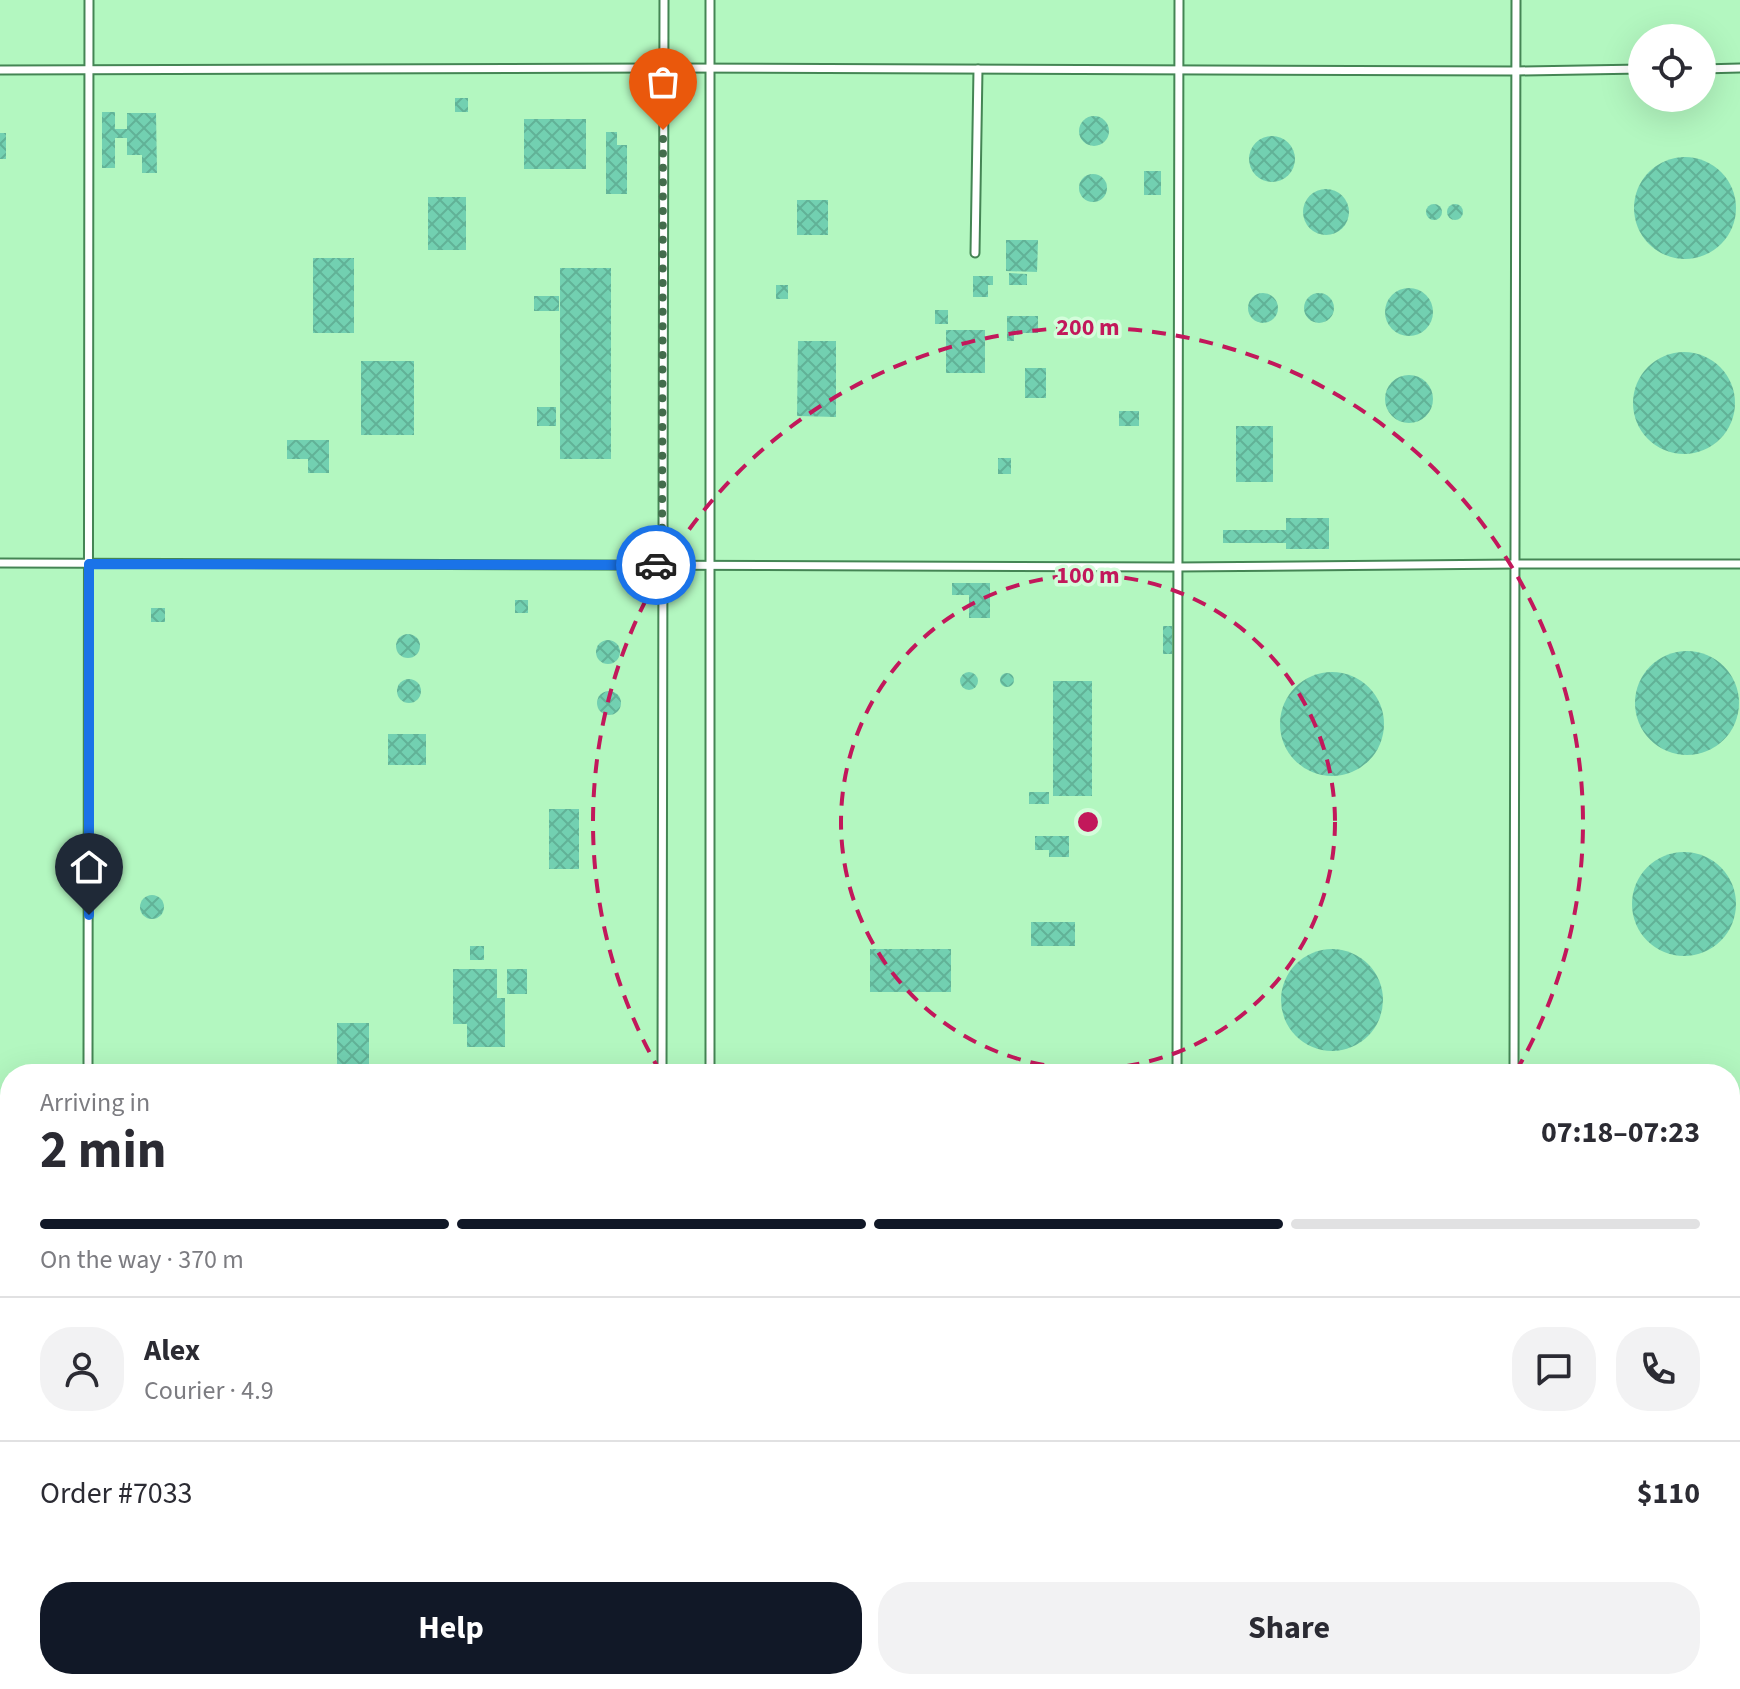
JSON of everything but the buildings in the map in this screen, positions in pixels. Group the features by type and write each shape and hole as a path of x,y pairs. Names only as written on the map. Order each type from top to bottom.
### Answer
{"lane":[{"path":"88,1064 89,0"},
{"path":"662,1064 664,0"},
{"path":"710,0 710,1064"},
{"path":"1177,1064 1179,0"},
{"path":"1514,1064 1516,0"},
{"path":"1716,69 1740,68"},
{"path":"975,253 978,69"},
{"path":"0,70 1628,69"},
{"path":"0,563 1178,567 1740,564"}],"way so far":[{"path":"656,565 662,565 663,130"}],"route":[{"path":"89,915 89,564 656,565"}]}
